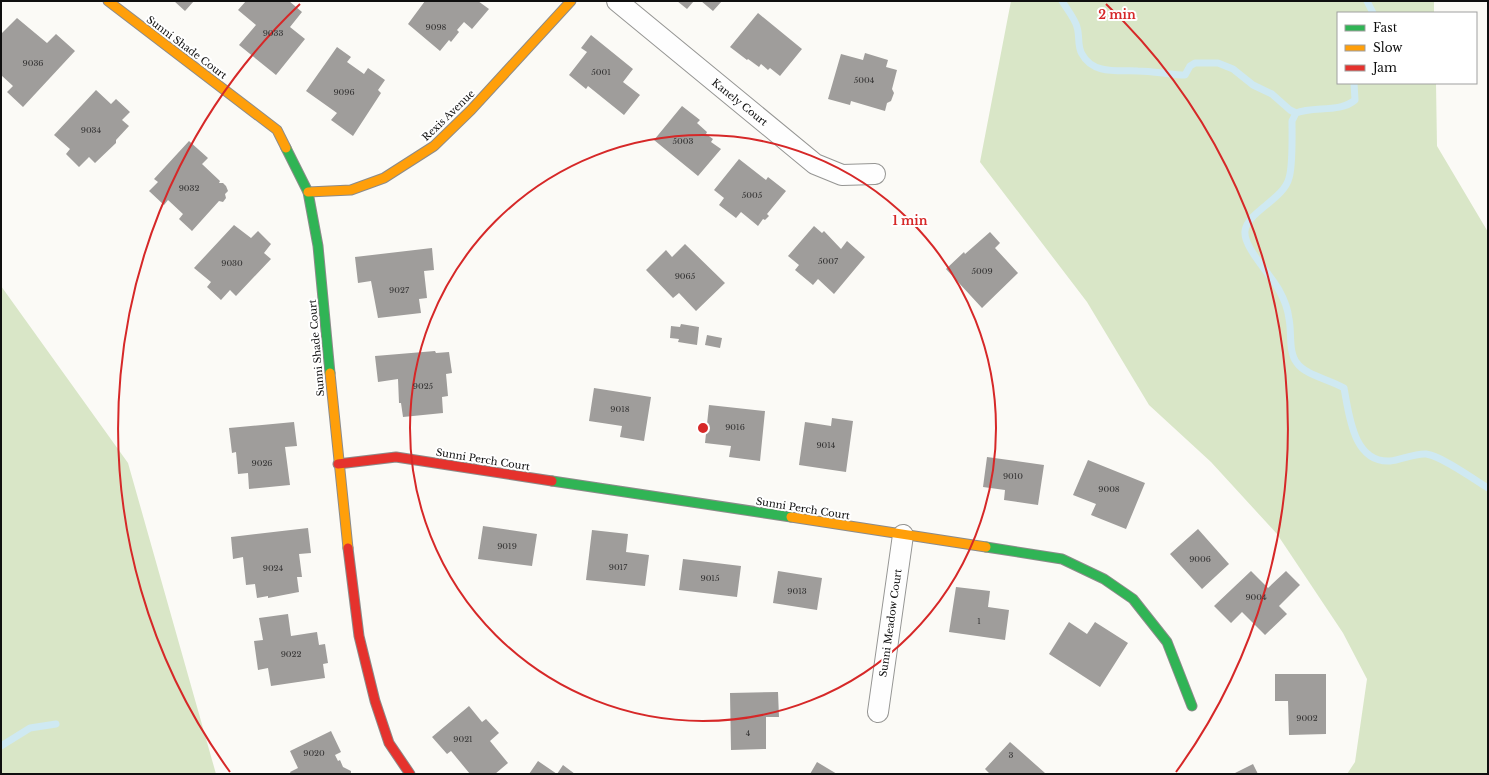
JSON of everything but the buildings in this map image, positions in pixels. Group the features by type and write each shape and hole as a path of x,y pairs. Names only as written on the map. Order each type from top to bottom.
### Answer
{"street":[{"name":"Sunni Shade Court","path":"108,1 277,130 308,192 318,246 338,464 360,636 367,672 389,743 410,774"},
{"name":"Rexis Avenue","path":"308,192 351,190 371,183 384,178 434,146 471,110 571,1"},
{"name":"Kanely Court","path":"617,1 815,164 842,176 874,174"},
{"name":"Sunni Perch Court","path":"338,464 396,457 1062,559 1104,578 1133,599 1167,642 1192,706"},
{"name":"Sunni Meadow Court","path":"878,712 903,535"}],"green space":[{"path":"1011,1 1434,1 1434,12 1337,12 1337,84 1436,84 1437,146 1488,232 1488,774 1347,774 1355,762 1367,679 1343,633 1277,534 1211,462 1149,405 1087,302 980,162"},
{"path":"1,286 128,463 216,774 1,774"}],"waterway":[{"path":"1062,1 1076,24 1080,51 1087,61 1093,65 1115,71 1143,71 1185,75 1190,66 1195,63 1218,63 1233,69 1253,85 1272,94 1290,110 1296,113"},
{"path":"1367,1 1372,12"},
{"path":"1354,84 1355,100 1349,104 1342,107 1296,113 1292,121 1292,158 1289,178 1286,186 1258,211 1247,224 1245,231 1248,245 1279,290 1284,300 1290,324 1291,348 1294,358 1306,371 1344,388 1348,411 1355,435 1361,446 1368,454 1378,460 1390,461 1426,454 1449,463 1488,488"},
{"path":"1,746 30,728 56,724"}],"traffic: fast":[{"path":"286,148 308,192 318,246 330,373"},
{"path":"552,481 791,517"},
{"path":"986,547 1062,559 1104,579 1133,599 1167,642 1192,706"}],"traffic: slow":[{"path":"108,1 277,130 286,148"},
{"path":"308,192 351,190 384,178 434,146 471,110 571,1"},
{"path":"330,373 348,548"},
{"path":"791,517 986,547"}],"traffic: jam":[{"path":"338,464 396,457 552,481"},
{"path":"348,548 359,636 375,701 389,743 410,774"}]}
